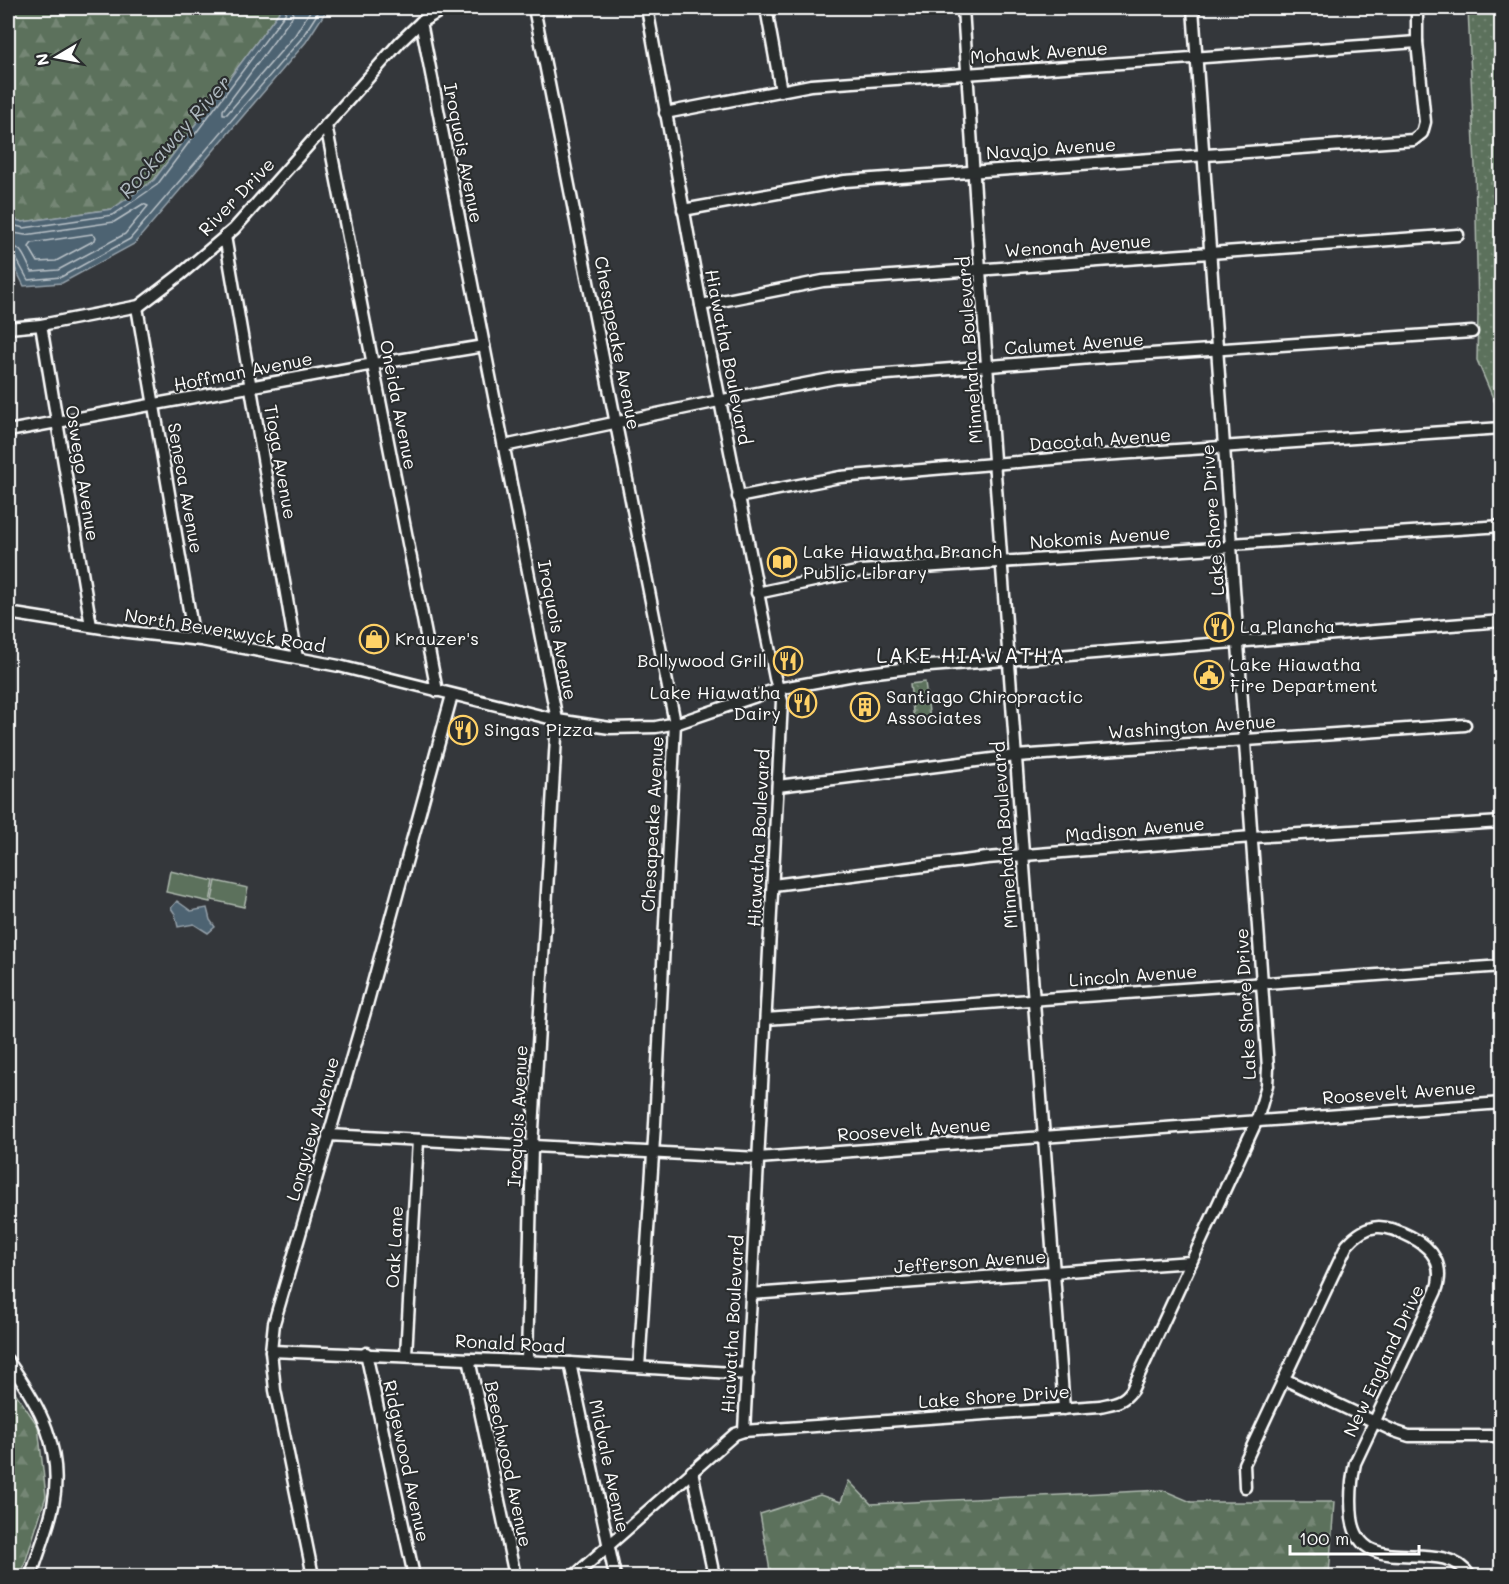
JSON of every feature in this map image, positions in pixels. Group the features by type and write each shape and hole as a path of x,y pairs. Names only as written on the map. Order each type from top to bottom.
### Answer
{"street":[{"name":"River Drive","path":"8,328 41,325 137,307 181,274 225,236 400,42 421,22 445,8"},
{"name":"Chesapeake Avenue","path":"534,8 675,723 653,1152 639,1367"},
{"name":"Hiawatha Boulevard","path":"647,8 738,497 777,689 782,701 744,1431"},
{"path":"766,8 781,91"},
{"name":"Minnehaha Boulevard","path":"963,8 980,270 1064,1409"},
{"name":"Lake Shore Drive","path":"574,1576 728,1438 744,1431 1064,1409 1119,1402 1128,1395 1257,1120 1267,1085 1268,1068 1193,8"},
{"path":"1417,8 1418,42"},
{"name":"Iroquois Avenue","path":"421,22 557,720 532,1147 527,1361"},
{"name":"Mohawk Avenue","path":"665,113 811,85 1418,42"},
{"name":"Navajo Avenue","path":"683,210 845,181 1413,140 1422,133 1425,122 1418,42"},
{"name":"Oneida Avenue","path":"326,125 437,691"},
{"name":"Wenonah Avenue","path":"701,305 823,281 1458,235"},
{"name":"Tioga Avenue","path":"225,236 297,658"},
{"name":"Seneca Avenue","path":"137,307 194,639"},
{"name":"Oswego Avenue","path":"41,325 91,626"},
{"name":"Calumet Avenue","path":"504,446 836,378 1473,332"},
{"name":"Hoffman Avenue","path":"8,431 484,346"},
{"name":"Dacotah Avenue","path":"738,497 840,477 1502,428"},
{"name":"Nokomis Avenue","path":"757,593 861,572 1502,526"},
{"name":"North Beverwyck Road","path":"8,613 128,632 194,639 339,666 557,720 610,728 647,728 675,723 777,689 860,674 925,666 1502,621"},
{"name":"Longview Avenue","path":"313,1576 275,1390 271,1351 273,1323 364,1012 452,695"},
{"name":"Washington Avenue","path":"778,786 1016,756 1465,725"},
{"name":"Madison Avenue","path":"773,885 1023,855 1252,837 1502,822"},
{"name":"Lincoln Avenue","path":"766,1018 1502,966"},
{"name":"Roosevelt Avenue","path":"328,1136 759,1158 1502,1103"},
{"name":"Oak Lane","path":"406,1355 418,1140"},
{"name":"New England Drive","path":"1245,1487 1244,1464 1347,1245 1360,1233 1371,1228 1395,1229 1427,1247 1437,1262 1439,1280 1436,1291 1362,1446 1351,1480 1350,1506 1353,1529 1360,1545 1369,1553 1385,1560 1448,1561 1462,1568 1470,1576"},
{"name":"Jefferson Avenue","path":"752,1294 1191,1262"},
{"name":"Ronald Road","path":"271,1351 366,1353 748,1374"},
{"name":"Ridgewood Avenue","path":"366,1353 414,1576"},
{"name":"Beechwood Avenue","path":"469,1359 514,1576"},
{"path":"8,1361 43,1417 53,1450 55,1468 53,1505 31,1576"},
{"name":"Midvale Avenue","path":"570,1363 615,1576"},
{"path":"1284,1379 1409,1436 1502,1436"},
{"path":"692,1471 714,1576"}],"green space":[{"path":"8,8 282,8 154,180 112,209 23,222 8,218"},
{"path":"1468,8 1501,8 1501,417 1477,360 1475,167"},
{"path":"925,682 930,719 914,721 910,684"},
{"path":"170,871 214,881 210,902 166,892"},
{"path":"216,881 248,888 244,907 212,900"},
{"path":"8,1382 38,1426 46,1496 21,1576 8,1576"},
{"path":"849,1481 871,1504 1163,1490 1191,1502 1334,1502 1329,1576 771,1576 760,1514 820,1495 841,1502"}],"water":[{"path":"282,8 328,8 306,42 134,244 62,283 24,286 8,254 8,218 23,222 112,209 154,180"},
{"path":"177,901 191,911 207,908 210,920 215,927 208,933 194,924 178,927 171,908"}],"place":[{"name":"Lake Hiawatha Branch Public Library","path":"782,562"},
{"name":"La Plancha","path":"1219,627"},
{"name":"Krauzer's","path":"374,639"},
{"name":"Bollywood Grill","path":"788,661"},
{"name":"Lake Hiawatha Fire Department","path":"1209,675"},
{"name":"Lake Hiawatha Dairy","path":"802,703"},
{"name":"Santiago Chiropractic Associates","path":"865,707"},
{"name":"Singas Pizza","path":"463,730"}],"district":[{"name":"LAKE HIAWATHA","path":"971,656"}],"water label":[{"name":"Rockaway River","path":"175,137"}]}
